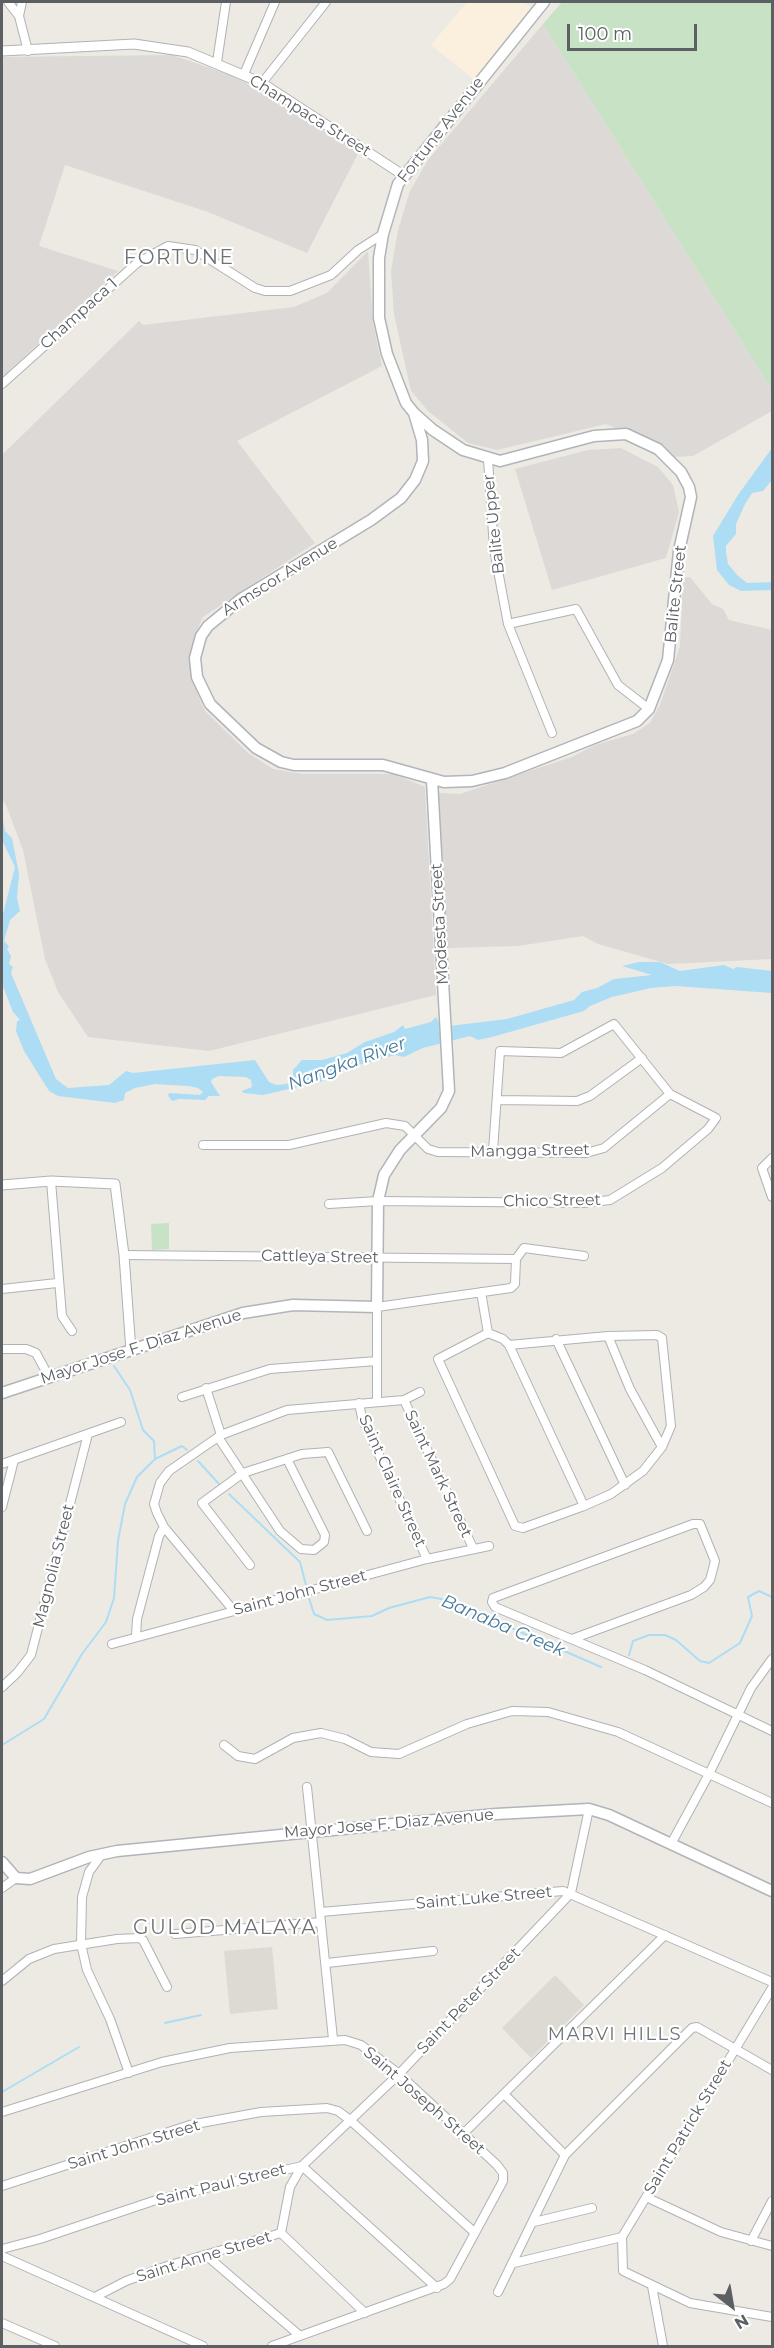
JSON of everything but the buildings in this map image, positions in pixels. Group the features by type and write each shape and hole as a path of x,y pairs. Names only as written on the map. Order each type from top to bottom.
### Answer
{"main road":[{"name":"Fortune Avenue","path":"414,413 396,382 379,318 377,278 383,234 394,194 403,175 540,3"},
{"name":"Balite Street","path":"414,413 446,440 463,450 488,459 500,461 518,458 611,433 626,434 644,441 671,459 681,471 691,497 679,551 668,660 649,710"},
{"name":"Armscor Avenue","path":"414,413 422,440 423,461 408,490 371,520 226,610 204,631 195,658 197,677 210,704 245,739 268,756 294,765 383,765 432,780"},
{"path":"432,780 459,783 505,773 637,721 649,710"},
{"name":"Modesta Street","path":"413,1136 447,1099 449,1067 432,780"},
{"path":"377,1307 378,1201 384,1175 391,1162 413,1136"},
{"name":"Mayor Jose F. Diaz Avenue","path":"2,1393 131,1351 216,1320 274,1306 377,1307"},
{"name":"Mayor Jose F. Diaz Avenue","path":"16,1878 40,1876 102,1854 496,1814 589,1809 609,1815 772,1891"},
{"path":"2,1862 16,1878"}],"street":[{"path":"8,2 19,16 28,51"},
{"path":"19,16 22,2"},
{"path":"217,62 226,2"},
{"path":"244,74 274,2"},
{"path":"262,83 326,2"},
{"name":"Champaca Street","path":"2,51 149,45 188,51 262,83 403,175"},
{"name":"Champaca 1","path":"2,384 137,263 168,246 195,250 255,288 265,291 290,291 331,275 358,250 383,234"},
{"name":"Balite Upper","path":"488,459 494,549 508,624 552,733"},
{"path":"508,624 576,609 618,685 649,710"},
{"path":"493,1151 498,1100 498,1055 504,1050 561,1053 614,1024 670,1094"},
{"path":"498,1100 577,1101 590,1096 642,1058"},
{"name":"Mangga Street","path":"203,1144 289,1145 386,1123 405,1126 428,1149 438,1152 585,1153 603,1148 670,1094"},
{"name":"Chico Street","path":"378,1201 583,1203 610,1200 662,1168 715,1123 716,1118 712,1115 670,1094"},
{"path":"772,1158 762,1167 772,1197"},
{"path":"51,1181 57,1283 62,1316 72,1331"},
{"path":"2,1185 51,1181 115,1184 124,1255 131,1351"},
{"path":"330,1203 378,1201"},
{"path":"377,1402 377,1307 514,1286 516,1259 524,1248 584,1256"},
{"name":"Cattleya Street","path":"124,1255 516,1259"},
{"path":"2,1290 57,1283"},
{"path":"481,1292 488,1333"},
{"path":"509,1345 608,1336 657,1335 662,1338 671,1426 662,1447 643,1471 625,1485 584,1506 523,1528 515,1526 437,1361 441,1356 488,1333 500,1337 509,1345 584,1506"},
{"path":"608,1336 630,1389 662,1447"},
{"path":"556,1339 625,1485"},
{"path":"2,1349 26,1349 36,1353 49,1377"},
{"path":"182,1397 270,1369 377,1361"},
{"path":"206,1388 220,1436 243,1473 280,1531 301,1550 308,1551 320,1546 325,1535 287,1459"},
{"path":"234,1611 164,1527 154,1504 160,1483 169,1471 220,1436 287,1410 404,1400 420,1392"},
{"name":"Saint Mark Street","path":"404,1400 473,1548"},
{"name":"Saint Claire Street","path":"358,1403 362,1418 427,1559"},
{"path":"2,1464 121,1422"},
{"name":"Magnolia Street","path":"2,1687 31,1655 87,1434"},
{"path":"250,1564 202,1503 243,1473 302,1454 328,1452 367,1531"},
{"path":"2,1507 14,1460"},
{"path":"572,1639 691,1595 704,1587 710,1580 715,1561 700,1524 693,1524 493,1598 492,1602 495,1607 572,1639 772,1731"},
{"path":"136,1636 137,1619 159,1536 164,1527"},
{"name":"Saint John Street","path":"112,1644 427,1559 489,1546"},
{"path":"671,1844 709,1774 751,1688 772,1659"},
{"path":"224,1744 238,1756 255,1759 293,1738 321,1732 345,1739 371,1752 399,1754 467,1724 512,1711 548,1712 618,1732 772,1803"},
{"path":"307,1787 327,1963 333,2039"},
{"path":"571,1893 589,1809"},
{"path":"102,1854 89,1872 82,1897 81,1944 87,1970 113,2027 129,2073"},
{"path":"2,1888 16,1878"},
{"name":"Saint Luke Street","path":"321,1912 563,1891 772,1982"},
{"name":"Saint Peter Street","path":"281,2233 290,2187 302,2166 399,2074 571,1893"},
{"path":"175,1934 321,1922"},
{"path":"462,2135 665,1935"},
{"path":"2,1981 29,1959 54,1949 117,1939 142,1939 167,1987"},
{"path":"327,1963 433,1951"},
{"name":"Saint Patrick Street","path":"622,2237 772,1988"},
{"path":"498,2292 565,2155 692,2028 697,2027 772,2070"},
{"name":"Saint Joseph Street","path":"2,2112 162,2062 230,2048 333,2039 361,2045 399,2074 503,2173 503,2181 450,2279 437,2288 272,2346"},
{"path":"504,2094 565,2155"},
{"name":"Saint John Street","path":"2,2186 200,2123 261,2112 327,2108 338,2111 350,2120 474,2232"},
{"name":"Saint Paul Street","path":"2,2249 40,2239 159,2199 302,2166 437,2288"},
{"path":"646,2197 721,2232 772,2246"},
{"path":"751,2241 772,2201"},
{"path":"534,2222 592,2208"},
{"path":"281,2233 365,2313"},
{"name":"Saint Anne Street","path":"96,2297 126,2281 281,2233"},
{"path":"514,2263 622,2237 623,2271 652,2286 703,2306 772,2317"},
{"path":"2,2256 203,2346"},
{"path":"207,2256 299,2335"},
{"path":"652,2286 663,2346"},
{"path":"2,2323 55,2346"}],"shaded area":[{"path":"467,2 524,2 533,9 475,80 431,45"},
{"path":"543,24 772,390 772,411 693,456 672,457 639,438 606,424 497,450 468,443 428,411 411,391 394,314 391,271 398,230 410,191 428,160"},
{"path":"172,55 236,77 359,152 307,253 208,212 65,165 39,246 118,271 2,377 2,57"},
{"path":"368,251 373,324 382,366 237,441 315,543 203,617 195,635 190,660 197,692 205,711 248,753 273,769 303,774 394,774 425,787 436,995 209,1051 88,1037 58,992 45,959 23,850 2,799 2,455 139,321 143,325 294,307 327,293"},
{"path":"621,448 658,467 673,485 679,512 666,558 552,590 515,469 588,450"},
{"path":"690,577 712,604 723,609 729,620 772,630 772,959 668,964 598,944 583,936 518,946 447,948 438,793 460,794 572,757 595,745 633,734 650,723 660,705 680,646 683,578"},
{"path":"272,1947 278,2009 230,2014 224,1951"},
{"path":"555,1975 584,2005 531,2058 502,2028"}],"green space":[{"path":"562,2 772,2 772,390 543,24"},
{"path":"169,1223 169,1249 152,1250 151,1224"}],"water":[{"path":"772,448 772,480 763,491 752,493 736,524 736,534 726,546 726,552 728,564 737,575 747,583 772,582 772,590 741,591 729,585 717,570 713,536 738,495"},
{"path":"2,814 5,831 12,838 19,874 17,898 20,911 10,920 4,941 9,946 7,949 11,956 9,964 13,967 11,973 56,1079 68,1088 109,1085 126,1071 133,1073 255,1060 269,1082 277,1085 286,1084 293,1081 293,1070 302,1060 322,1060 347,1053 365,1042 394,1032 403,1025 405,1029 431,1022 436,1017 440,1025 449,1026 507,1019 574,1000 582,992 597,988 614,979 652,975 622,966 639,962 660,962 680,971 724,965 733,969 737,967 772,971 772,993 675,986 651,988 612,997 584,1011 492,1037 478,1040 470,1036 423,1048 404,1057 395,1055 358,1065 351,1061 324,1081 263,1095 243,1093 242,1091 252,1087 251,1080 246,1077 219,1076 211,1082 220,1096 209,1096 205,1100 172,1101 168,1096 169,1093 200,1095 203,1092 198,1088 188,1086 155,1084 135,1088 125,1093 124,1100 115,1103 58,1096 49,1091 24,1051 16,1031 17,1021 20,1020 13,1012 2,984 2,918 15,867 2,840"}],"waterway":[{"name":"Banaba Creek","path":"114,1366 130,1390 143,1430 154,1441 155,1459 182,1446 187,1450"},
{"path":"2,1745 44,1719 82,1654 106,1622 114,1598 118,1541 125,1504 137,1477 155,1459"},
{"name":"Banaba Creek","path":"198,1461 220,1485"},
{"name":"Banaba Creek","path":"229,1494 300,1562 306,1585"},
{"name":"Banaba Creek","path":"629,1655 633,1641 649,1635 665,1635 676,1640 700,1661 709,1663 740,1643 752,1616 748,1597 759,1591 772,1597"},
{"name":"Banaba Creek","path":"309,1598 314,1614 327,1620 372,1616 389,1608 430,1597 447,1600 601,1667"},
{"path":"165,2023 201,2015"},
{"path":"2,2092 79,2047"}],"district":[{"name":"FORTUNE","path":"179,258"},
{"name":"GULOD MALAYA","path":"225,1928"},
{"name":"MARVI HILLS","path":"615,2035"}],"water label":[{"name":"Nangka River","path":"347,1064"}]}
